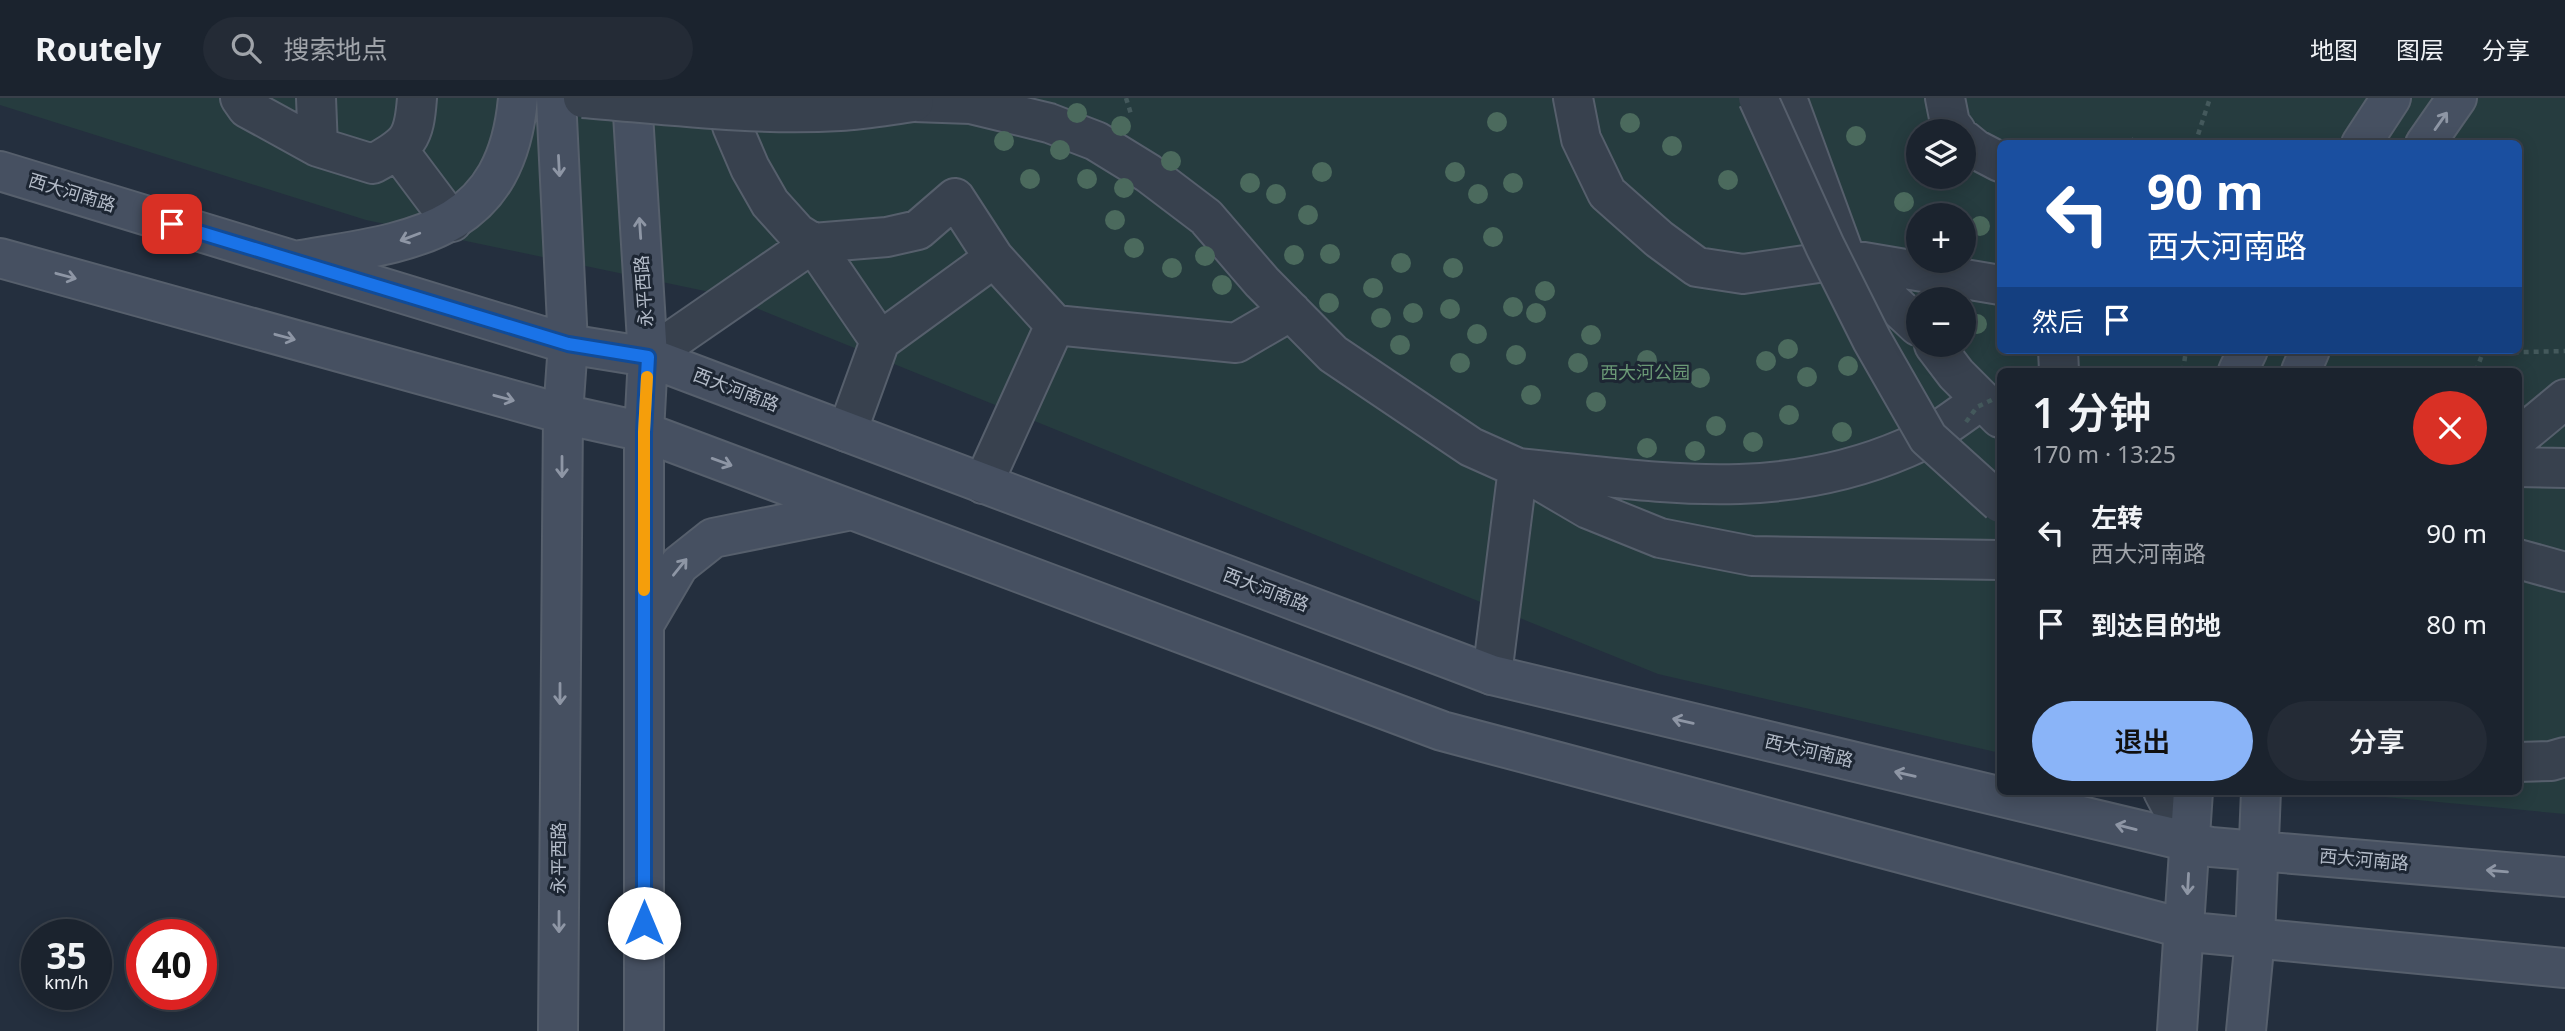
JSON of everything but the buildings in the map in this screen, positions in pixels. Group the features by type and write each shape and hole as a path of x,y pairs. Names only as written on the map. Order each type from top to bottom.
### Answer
{"street":[{"path":"240,98 247,108 318,147 373,164 398,150 415,129 417,98"},
{"path":"316,98 318,147"},
{"path":"295,261 391,245 452,222 476,205 497,175 515,133 518,98"},
{"name":"永平西路","path":"556,98 568,344 563,414 558,1031"},
{"path":"583,98 678,107 784,104 840,111 919,100 971,104 1049,123 1096,141 1148,173 1206,217 1333,354 1471,447 1518,468 1588,509 1660,538 1752,556 1997,560"},
{"name":"永平西路","path":"632,98 648,357 644,432 644,1031"},
{"path":"732,98 732,126 750,168 770,203 797,233 813,243 880,341"},
{"path":"1573,98 1581,139 1607,193 1659,239 1697,267 1743,274 1846,259 1997,284"},
{"path":"1758,98 1825,246 1872,340 1928,438 1997,500"},
{"path":"1787,98 1846,259 1906,315"},
{"path":"1945,98 1949,119"},
{"path":"2364,140 2391,98"},
{"path":"2428,140 2457,98"},
{"path":"398,150 452,222"},
{"path":"1976,150 1997,160"},
{"name":"西大河南路","path":"0,171 568,344 648,357 1492,675 1997,784"},
{"path":"648,357 813,243 887,237 918,230 955,198 994,258 1055,326 1236,343 1291,310"},
{"path":"0,258 563,414 644,432 1442,730 2186,929 2565,968"},
{"path":"847,432 880,341 994,258"},
{"path":"983,484 1055,326"},
{"path":"1518,468 1660,484 1717,486 1782,483 1836,472 1908,448 1991,409 1943,357"},
{"path":"2522,435 2565,399"},
{"path":"2522,467 2565,468"},
{"path":"1492,675 1518,468"},
{"path":"644,625 679,565 713,538 852,510"},
{"path":"2522,560 2565,572"},
{"path":"2522,762 2551,761 2565,757"},
{"name":"西大河南路","path":"2034,795 2211,847 2565,877"},
{"path":"2165,795 2190,842"},
{"path":"2177,1031 2186,929 2193,795"},
{"path":"2246,1031 2255,938 2261,795"}],"path":[{"path":"2195,140 2210,98"},
{"path":"2522,352 2565,351"}],"green space":[{"name":"西大河公园","path":"0,98 2565,98 2565,814 2363,795 2522,795 2522,368 1997,368 1997,752 1658,674 724,295 366,220 0,105"}],"slow traffic":[{"path":"644,590 644,432 647,377"}],"route":[{"path":"172,224 568,344 648,357 644,432 644,923"}]}
